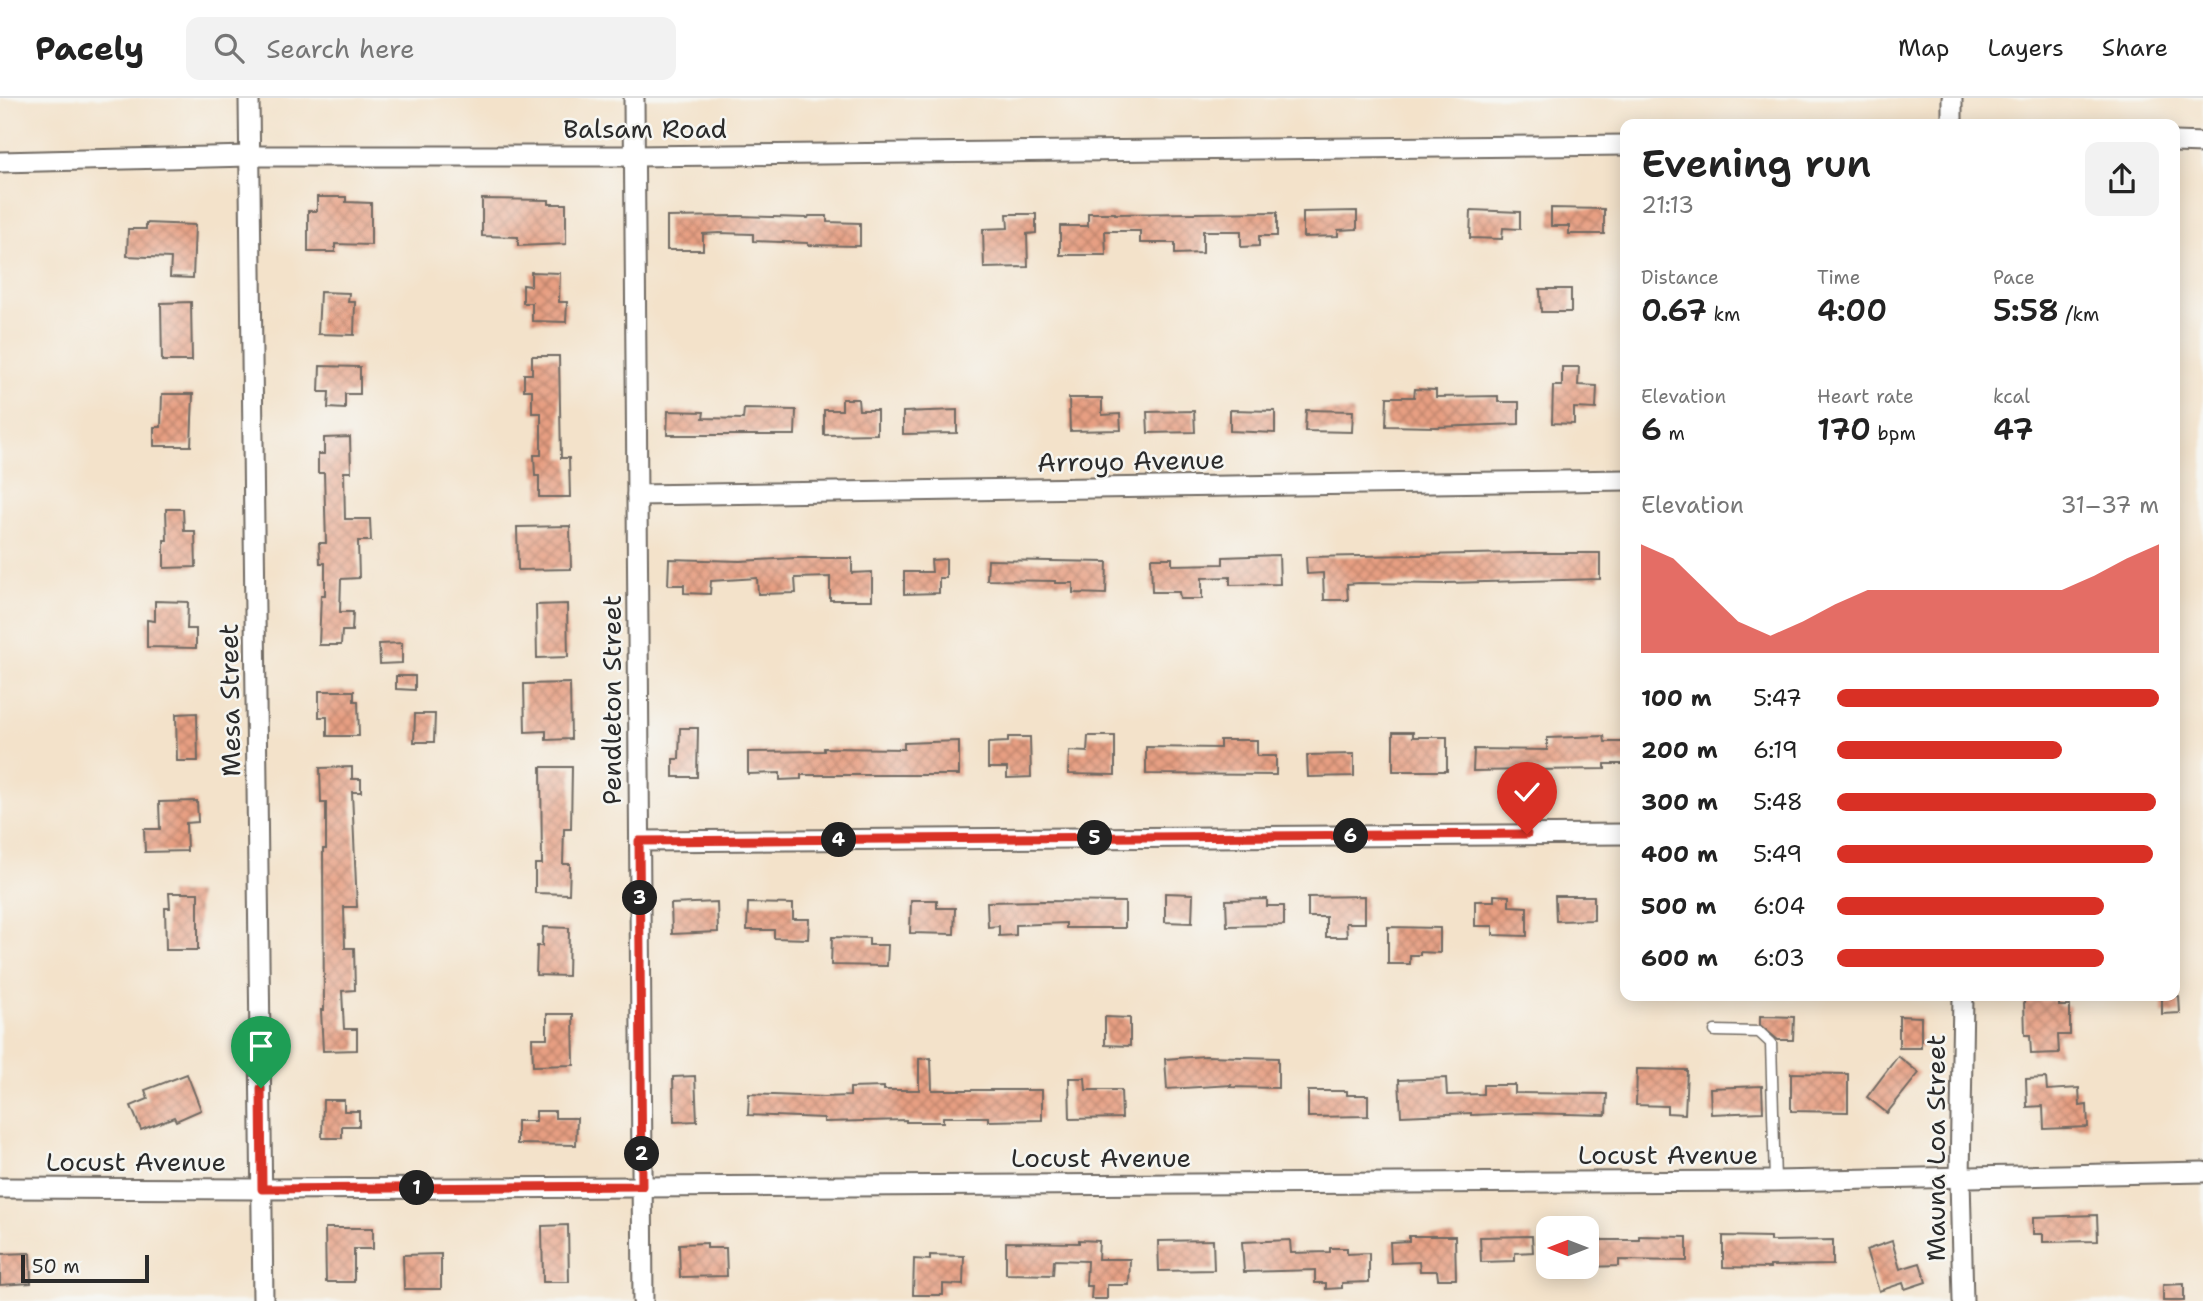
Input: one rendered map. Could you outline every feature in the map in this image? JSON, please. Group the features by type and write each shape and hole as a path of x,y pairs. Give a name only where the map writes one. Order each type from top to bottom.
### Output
{"street":[{"name":"Mesa Street","path":"249,98 263,1301"},
{"name":"Pendleton Street","path":"634,98 643,1301"},
{"path":"1952,98 1952,119"},
{"path":"2180,142 2203,142"},
{"name":"Balsam Road","path":"0,162 250,156 635,156 1620,145"},
{"name":"Arroyo Avenue","path":"637,495 1620,480"},
{"path":"639,841 1620,834"},
{"name":"Mauna Loa Street","path":"1963,1001 1960,1178 1963,1301"},
{"name":"Locust Avenue","path":"0,1188 1775,1181 2203,1172"}],"lane":[{"path":"1715,1031 1759,1032 1772,1043 1775,1181"}],"building":[{"path":"317,197 346,197 346,202 371,203 371,245 335,244 335,252 308,252 308,211 317,211"},
{"path":"482,199 549,200 549,204 566,204 566,244 518,246 518,237 482,236"},
{"path":"1551,208 1604,209 1604,234 1569,234 1569,226 1551,226"},
{"path":"1471,210 1520,212 1520,229 1503,228 1502,239 1470,238"},
{"path":"1357,211 1357,229 1338,230 1338,236 1303,237 1303,212"},
{"path":"1277,212 1277,236 1259,236 1259,246 1241,247 1241,231 1203,231 1203,253 1175,254 1175,243 1140,243 1140,231 1105,231 1106,255 1060,255 1060,226 1088,226 1088,213"},
{"path":"1007,214 1036,214 1036,233 1027,234 1028,267 984,268 983,229 1008,228"},
{"path":"827,216 827,222 860,223 860,246 753,241 753,234 719,233 703,234 703,250 667,250 667,217"},
{"path":"146,223 195,225 193,278 170,277 171,258 127,256 128,229 146,229"},
{"path":"531,272 560,273 559,302 567,302 566,322 532,321 532,303 523,303 523,285 531,286"},
{"path":"1540,289 1571,289 1571,312 1541,312"},
{"path":"320,292 349,293 348,302 355,302 354,335 318,334"},
{"path":"191,302 192,361 162,361 161,303"},
{"path":"532,356 559,356 561,458 569,458 570,497 539,497 539,476 535,476 534,455 541,455 541,413 532,413 532,390 524,390 524,374 532,374"},
{"path":"320,366 360,367 360,394 345,394 345,409 328,408 329,392 319,392"},
{"path":"1562,367 1579,367 1578,385 1597,386 1596,409 1574,408 1574,424 1552,423 1553,386 1562,386"},
{"path":"1415,389 1436,390 1436,397 1498,396 1498,402 1519,402 1519,424 1386,426 1387,397 1414,397"},
{"path":"162,394 193,394 191,446 154,446 154,427 161,427"},
{"path":"1069,398 1102,398 1102,415 1120,414 1121,430 1070,431"},
{"path":"842,399 858,399 859,410 877,410 877,434 824,435 824,410 842,410"},
{"path":"744,409 796,410 795,435 667,435 668,411 704,412 703,418 743,419"},
{"path":"957,410 957,433 903,434 903,412"},
{"path":"1230,410 1275,411 1275,433 1230,431"},
{"path":"1306,410 1353,411 1352,432 1305,431"},
{"path":"1194,411 1195,432 1148,433 1147,412"},
{"path":"350,437 351,472 344,472 345,519 370,519 371,541 358,541 359,578 341,579 340,612 353,612 352,631 342,631 341,645 319,645 321,595 325,595 325,563 320,563 319,543 326,543 324,473 318,473 318,454 324,454 324,438"},
{"path":"166,509 183,509 184,531 195,531 196,567 164,568"},
{"path":"570,526 571,569 518,570 517,527"},
{"path":"1600,553 1600,579 1446,584 1359,583 1347,584 1348,600 1324,600 1323,573 1307,574 1306,557"},
{"path":"1279,555 1280,584 1230,585 1230,577 1202,578 1202,599 1180,599 1179,592 1152,592 1151,558 1172,558 1172,565 1223,564 1223,557"},
{"path":"852,558 852,573 872,572 872,600 830,600 830,577 795,578 796,593 758,594 757,578 711,581 710,594 684,593 684,585 668,585 669,559 740,561"},
{"path":"946,559 946,578 939,578 939,593 904,594 904,572 932,572 931,560"},
{"path":"988,560 1107,562 1106,594 1073,593 1073,583 987,580"},
{"path":"155,601 188,602 187,629 196,629 196,648 147,647 147,620 155,621"},
{"path":"567,604 568,657 537,658 536,605"},
{"path":"402,643 402,663 380,664 379,644"},
{"path":"396,676 415,676 415,690 396,689"},
{"path":"570,683 571,739 546,740 546,731 525,732 524,684"},
{"path":"319,691 354,691 354,701 358,701 359,736 327,736 327,717 319,717"},
{"path":"197,713 198,761 177,761 176,714"},
{"path":"415,714 435,714 434,742 414,742"},
{"path":"680,728 698,728 697,777 673,777 673,759 679,759"},
{"path":"1393,732 1413,732 1413,737 1447,737 1447,771 1393,771"},
{"path":"1088,736 1115,736 1115,775 1068,774 1069,751 1087,752"},
{"path":"1604,736 1605,742 1620,742 1620,764 1605,764 1605,769 1473,771 1474,749 1547,750 1547,738"},
{"path":"1008,737 1030,737 1031,777 1007,778 1007,768 988,768 988,743 1008,742"},
{"path":"1220,740 1257,740 1257,756 1276,756 1276,775 1146,774 1146,747 1220,748"},
{"path":"959,741 959,775 801,775 801,779 780,780 780,773 748,774 748,752 824,751 824,748 904,749 904,743"},
{"path":"1354,754 1354,776 1308,777 1307,755"},
{"path":"352,767 352,779 361,779 361,792 352,792 357,907 344,907 345,948 354,948 355,990 342,991 344,1029 357,1029 357,1050 323,1051 321,1010 324,1010 323,849 326,849 326,803 321,803 320,768"},
{"path":"541,767 572,767 571,829 564,829 563,864 570,864 569,894 535,893 535,864 542,864"},
{"path":"197,801 198,822 186,823 187,851 145,852 144,829 160,829 159,802"},
{"path":"169,893 198,893 198,950 166,950 165,908 170,908"},
{"path":"1165,893 1193,894 1192,923 1165,922"},
{"path":"1494,895 1509,896 1509,906 1527,907 1527,936 1493,935 1493,926 1475,926 1475,901 1494,901"},
{"path":"1365,896 1365,923 1346,923 1347,937 1326,937 1326,917 1308,917 1308,897"},
{"path":"1555,896 1594,896 1594,920 1556,921"},
{"path":"1267,899 1267,906 1284,906 1284,925 1227,926 1226,900"},
{"path":"911,900 937,900 937,908 955,908 954,934 910,933"},
{"path":"717,902 718,932 672,934 671,904"},
{"path":"987,902 1125,902 1125,928 1066,928 1066,923 1016,925 1016,935 999,936 999,926 988,927"},
{"path":"748,903 793,904 793,919 809,919 808,939 774,938 774,930 747,930"},
{"path":"543,927 569,928 568,976 536,975 537,946 542,946"},
{"path":"1388,927 1440,928 1440,953 1420,952 1420,955 1410,955 1410,964 1388,964"},
{"path":"832,937 869,938 869,945 888,945 887,966 831,965"},
{"path":"2024,1001 2059,1001 2059,1006 2070,1006 2070,1035 2058,1035 2059,1053 2031,1054 2030,1035 2025,1035"},
{"path":"2162,1001 2179,1001 2180,1013 2162,1014"},
{"path":"547,1014 573,1014 574,1065 533,1066 532,1038 547,1038"},
{"path":"1760,1016 1794,1017 1793,1040 1778,1040 1760,1025"},
{"path":"1899,1016 1921,1017 1921,1048 1899,1048"},
{"path":"1105,1017 1130,1018 1130,1046 1105,1045"},
{"path":"1205,1056 1278,1058 1278,1088 1230,1087 1231,1085 1167,1089 1165,1059"},
{"path":"1898,1056 1919,1073 1887,1113 1867,1097"},
{"path":"931,1058 932,1090 1042,1090 1042,1120 988,1121 988,1117 943,1117 943,1122 824,1122 824,1118 748,1115 749,1094 824,1097 850,1096 850,1088 919,1090 919,1059"},
{"path":"1637,1069 1687,1070 1685,1114 1667,1113 1667,1106 1636,1105"},
{"path":"1791,1073 1848,1074 1848,1112 1791,1111"},
{"path":"187,1074 201,1110 176,1121 174,1117 141,1130 131,1106 148,1099 145,1090"},
{"path":"695,1076 697,1121 674,1122 673,1077"},
{"path":"1069,1078 1085,1078 1086,1090 1121,1090 1122,1118 1070,1119"},
{"path":"1446,1078 1447,1095 1483,1094 1483,1085 1515,1085 1515,1093 1607,1094 1606,1115 1471,1113 1401,1116 1399,1080"},
{"path":"2046,1078 2047,1090 2079,1088 2080,1106 2087,1105 2088,1127 2044,1129 2043,1106 2027,1107 2026,1079"},
{"path":"1762,1086 1763,1112 1711,1114 1710,1088"},
{"path":"1308,1091 1347,1091 1347,1095 1368,1095 1368,1116 1308,1117"},
{"path":"323,1100 344,1100 344,1111 359,1111 359,1126 342,1126 342,1138 322,1138"},
{"path":"536,1111 555,1111 555,1118 577,1118 576,1145 517,1144 517,1121 536,1121"},
{"path":"2097,1215 2098,1241 2043,1242 2043,1234 2033,1234 2033,1217"},
{"path":"568,1225 569,1282 543,1282 542,1226"},
{"path":"325,1228 373,1228 373,1249 354,1249 354,1282 326,1282"},
{"path":"1409,1236 1455,1236 1456,1279 1438,1279 1437,1271 1420,1271 1419,1262 1391,1263 1390,1242 1409,1241"},
{"path":"1532,1236 1533,1252 1515,1253 1515,1261 1481,1262 1480,1237"},
{"path":"1639,1236 1687,1237 1687,1261 1619,1260 1619,1266 1600,1267 1600,1240 1639,1240"},
{"path":"1723,1236 1770,1237 1770,1241 1833,1240 1833,1265 1723,1267"},
{"path":"1079,1240 1099,1241 1098,1259 1130,1259 1129,1285 1107,1285 1107,1299 1091,1299 1092,1286 1086,1286 1087,1261 1054,1260 1053,1275 1006,1274 1006,1242 1079,1243"},
{"path":"1213,1240 1214,1270 1159,1271 1158,1241"},
{"path":"1290,1240 1291,1253 1330,1252 1330,1248 1347,1248 1347,1254 1369,1253 1369,1282 1342,1283 1342,1288 1326,1289 1326,1283 1315,1283 1315,1270 1244,1272 1242,1242"},
{"path":"1892,1241 1900,1269 1920,1263 1926,1282 1905,1289 1903,1283 1879,1291 1866,1250"},
{"path":"707,1243 707,1248 726,1248 727,1276 680,1277 679,1244"},
{"path":"30,1253 31,1283 0,1285 0,1254"},
{"path":"441,1254 441,1289 404,1289 403,1255"},
{"path":"930,1255 964,1256 963,1285 943,1284 943,1295 913,1295 914,1259 930,1260"},
{"path":"2184,1284 2184,1301 2163,1301 2163,1285"}],"route":[{"path":"261,1088 262,1189 642,1186 639,841 1527,834"}]}
